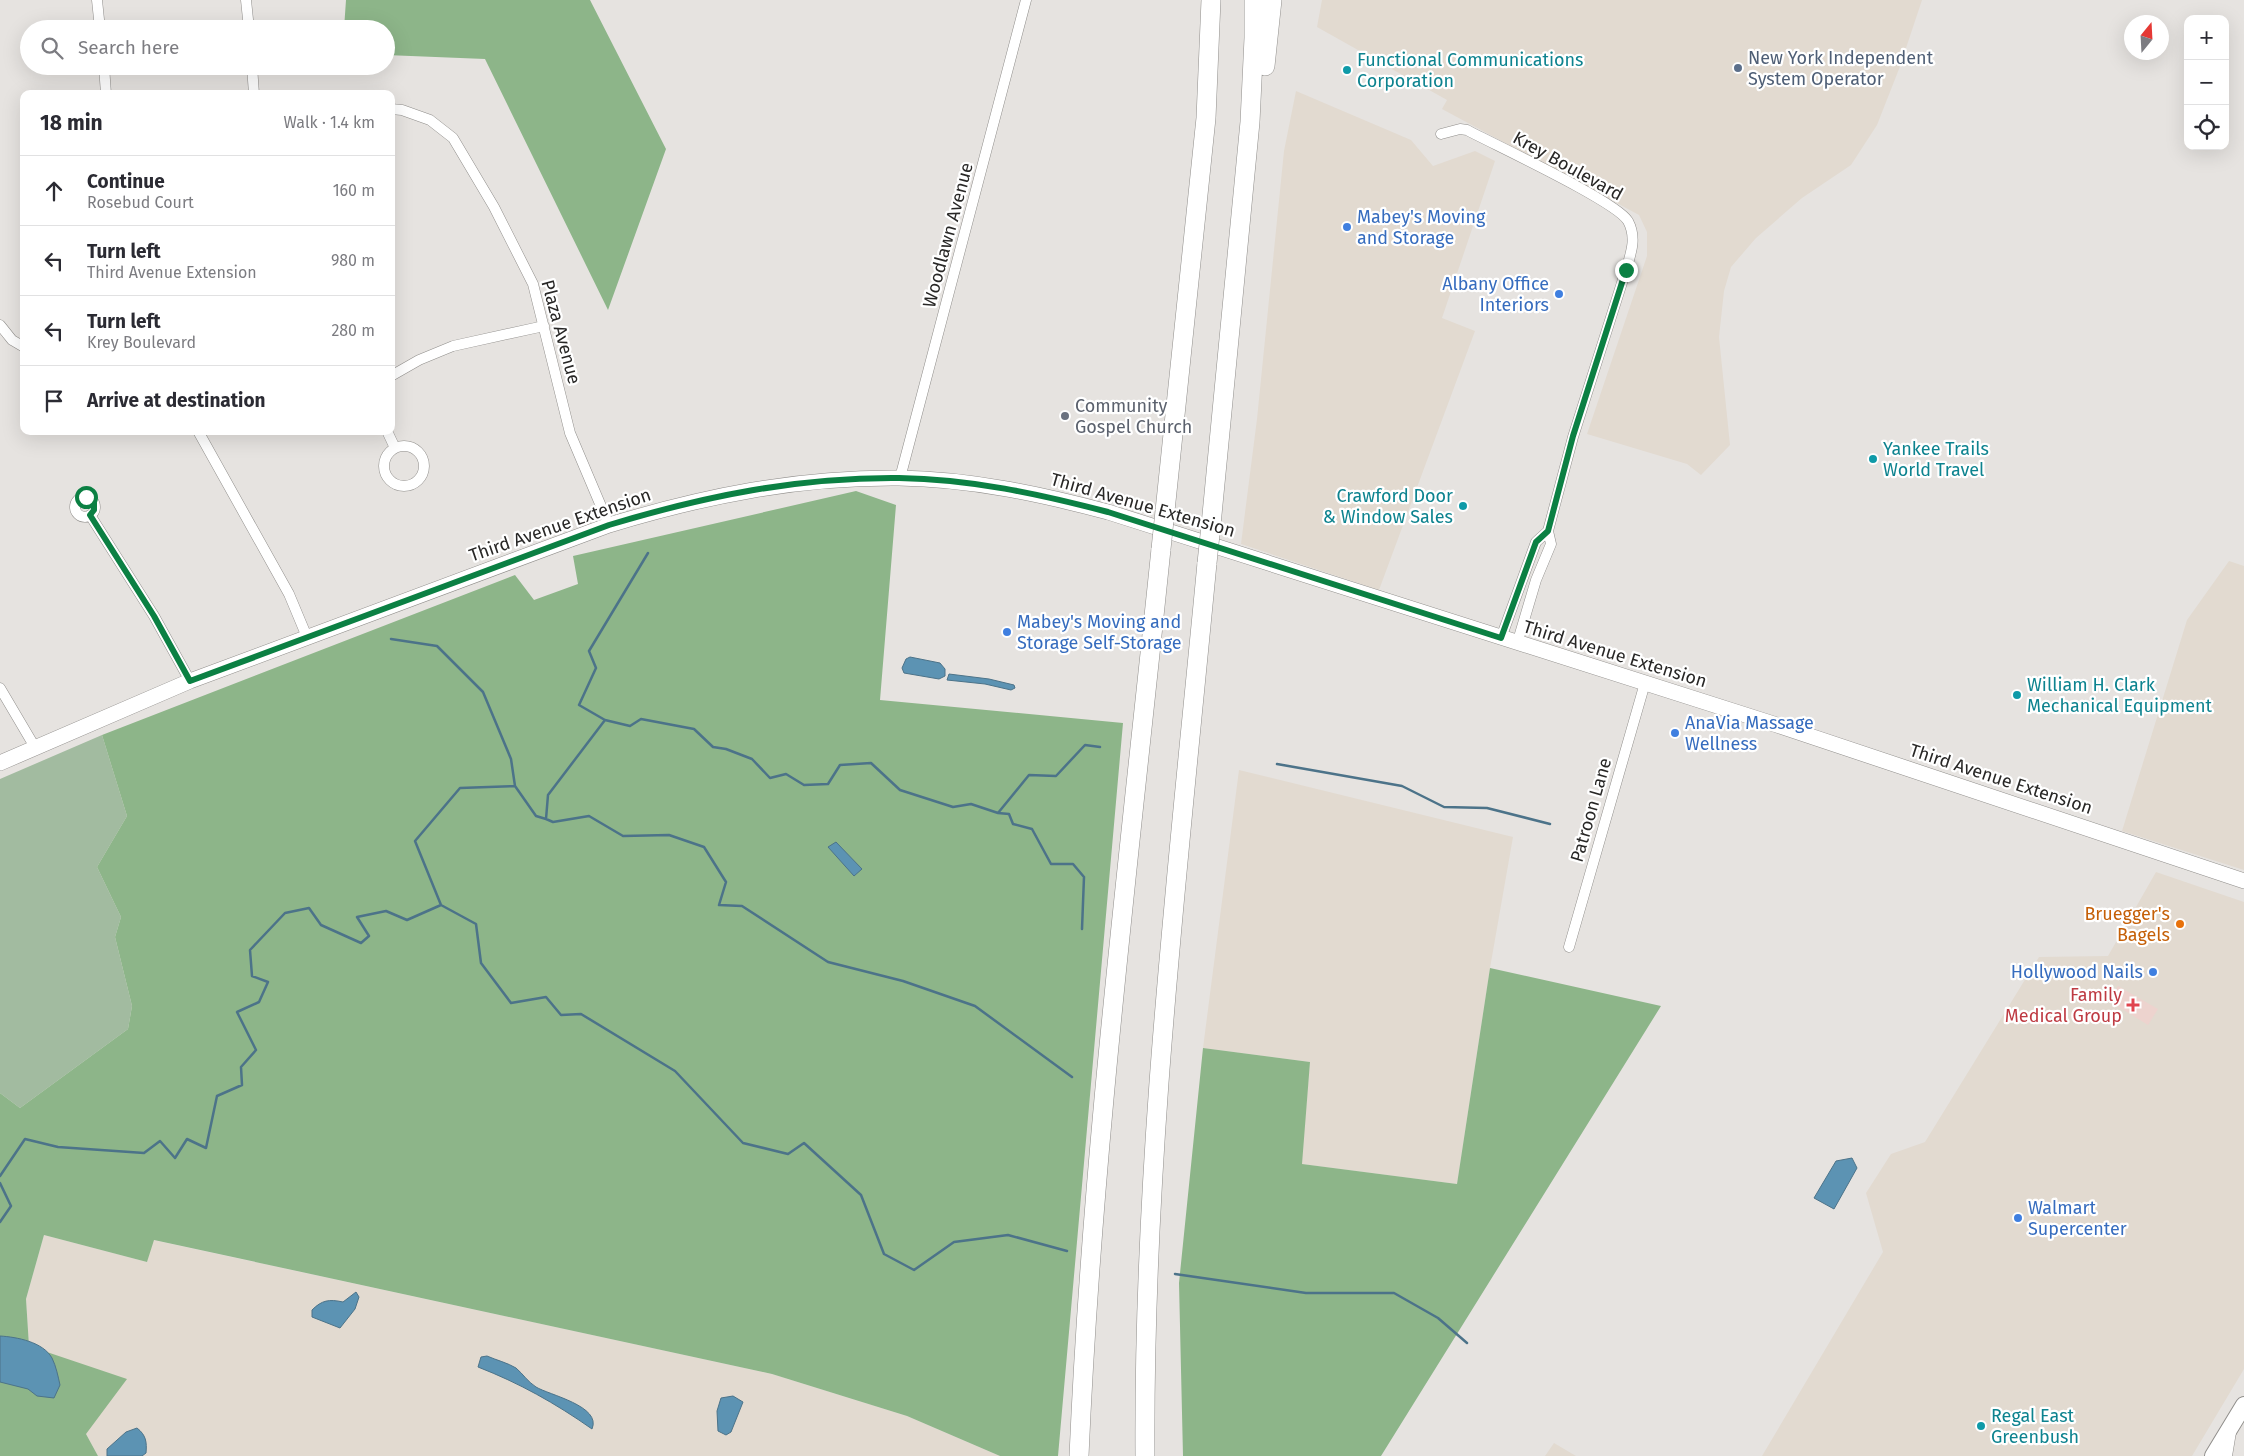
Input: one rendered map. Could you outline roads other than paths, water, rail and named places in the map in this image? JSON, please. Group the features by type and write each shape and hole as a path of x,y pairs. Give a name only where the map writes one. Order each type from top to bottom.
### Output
{"highway":[{"path":"1080,1456 1089,1287 1100,1146 1205,126 1212,0"},
{"path":"1145,1456 1148,1270 1168,966 1241,223 1253,72 1254,0"},
{"path":"1241,223 1256,154 1272,0"}],"main road":[{"path":"2213,1456 2244,1405"}],"street":[{"path":"97,0 99,20"},
{"path":"246,0 248,20"},
{"name":"Woodlawn Avenue","path":"900,478 1026,0"},
{"path":"105,75 106,90"},
{"path":"253,75 254,90"},
{"name":"Plaza Avenue","path":"395,109 430,120 453,138 463,152 533,284 570,433 609,525"},
{"name":"Krey Boulevard","path":"1442,134 1460,128 1467,130 1588,193 1627,219 1631,227 1633,245 1573,436 1548,531 1551,544 1536,580 1517,644"},
{"path":"0,325 12,340 20,345"},
{"path":"395,374 419,360 453,346 544,326"},
{"path":"200,435 289,594 307,637"},
{"path":"389,435 394,448"},
{"path":"408,446 419,453 423,459 423,473 414,483 402,486 395,484 386,476 384,463 386,457 394,448 408,446"},
{"name":"Third Avenue Extension","path":"0,763 190,681 609,525 672,506 727,494 818,482 900,478 1001,488 1043,495 1108,512 1517,644 1645,683 2022,806 2244,881"},
{"path":"90,515 154,616 190,681"},
{"name":"Krey Boulevard","path":"1501,638 1536,542 1548,531"},
{"name":"Patroon Lane","path":"1569,947 1645,683"},
{"path":"0,688 36,749"},
{"path":"2227,1456 2233,1423"}],"water":[{"path":"910,657 940,663 945,669 945,676 939,679 904,673 902,668 906,659"},
{"path":"949,674 989,679 1014,685 1015,688 1011,690 985,684 947,680"},
{"path":"836,842 862,869 854,876 828,847"},
{"path":"1852,1158 1857,1168 1834,1209 1814,1198 1836,1161"},
{"path":"356,1292 359,1297 355,1309 340,1328 312,1317 312,1310 319,1304 330,1301 343,1302"},
{"path":"0,1336 29,1341 48,1353 55,1364 60,1385 54,1398 37,1396 28,1389 0,1382"},
{"path":"487,1356 516,1368 536,1387 573,1402 582,1408 593,1421 592,1429 536,1394 478,1367 481,1357"},
{"path":"733,1396 743,1402 731,1432 726,1435 718,1431 717,1411 721,1398"},
{"path":"137,1428 145,1439 146,1453 142,1456 107,1456 107,1449 126,1432"}],"waterway":[{"path":"605,720 579,705 596,668 589,651 648,553"},
{"path":"391,639 437,646 483,692 511,759 515,786"},
{"path":"0,1176 25,1139 58,1147 144,1153 160,1141 175,1158 187,1139 206,1148 217,1096 242,1085 241,1067 256,1050 237,1012 259,1002 268,982 252,976 250,950 285,913 309,908 321,925 361,943 369,936 357,917 386,911 407,920 441,905 415,841 460,788 515,786 536,816 546,819 548,795 605,720 630,726 641,719 694,729 713,747 726,749 752,759 770,778 786,774 804,785 828,784 840,765 871,763 900,790 953,807 971,804 998,813 1029,775 1056,776 1085,745 1100,747"},
{"path":"1277,764 1402,786 1444,807 1487,808 1550,824"},
{"path":"998,813 1009,814 1013,824 1032,829 1051,864 1073,864 1084,877 1082,929"},
{"path":"546,819 553,822 589,816 623,836 669,835 704,847 726,882 719,905 742,906 828,962 903,981 975,1006 1072,1077"},
{"path":"441,905 476,924 481,963 511,1003 546,997 561,1015 581,1014 675,1071 743,1143 788,1154 804,1143 861,1195 884,1254 914,1270 954,1242 1008,1235 1067,1251"},
{"path":"0,1183 11,1206 0,1222"},
{"path":"1175,1274 1306,1293 1394,1293 1438,1318 1467,1343"}],"place":[{"name":"New York Independent System Operator","path":"1738,68"},
{"name":"Functional Communications Corporation","path":"1347,70"},
{"name":"Mabey's Moving and Storage","path":"1347,227"},
{"name":"Albany Office Interiors","path":"1559,294"},
{"name":"Community Gospel Church","path":"1065,416"},
{"name":"Yankee Trails World Travel","path":"1873,459"},
{"name":"Crawford Door & Window Sales","path":"1463,506"},
{"name":"Mabey's Moving and Storage Self-Storage","path":"1007,632"},
{"name":"William H. Clark Mechanical Equipment","path":"2017,695"},
{"name":"AnaVia Massage Wellness","path":"1675,733"},
{"name":"Bruegger's Bagels","path":"2180,924"},
{"name":"Hollywood Nails","path":"2153,972"},
{"name":"Family Medical Group","path":"2133,1005"},
{"name":"Walmart Supercenter","path":"2018,1218"},
{"name":"Regal East Greenbush","path":"1981,1426"}]}
